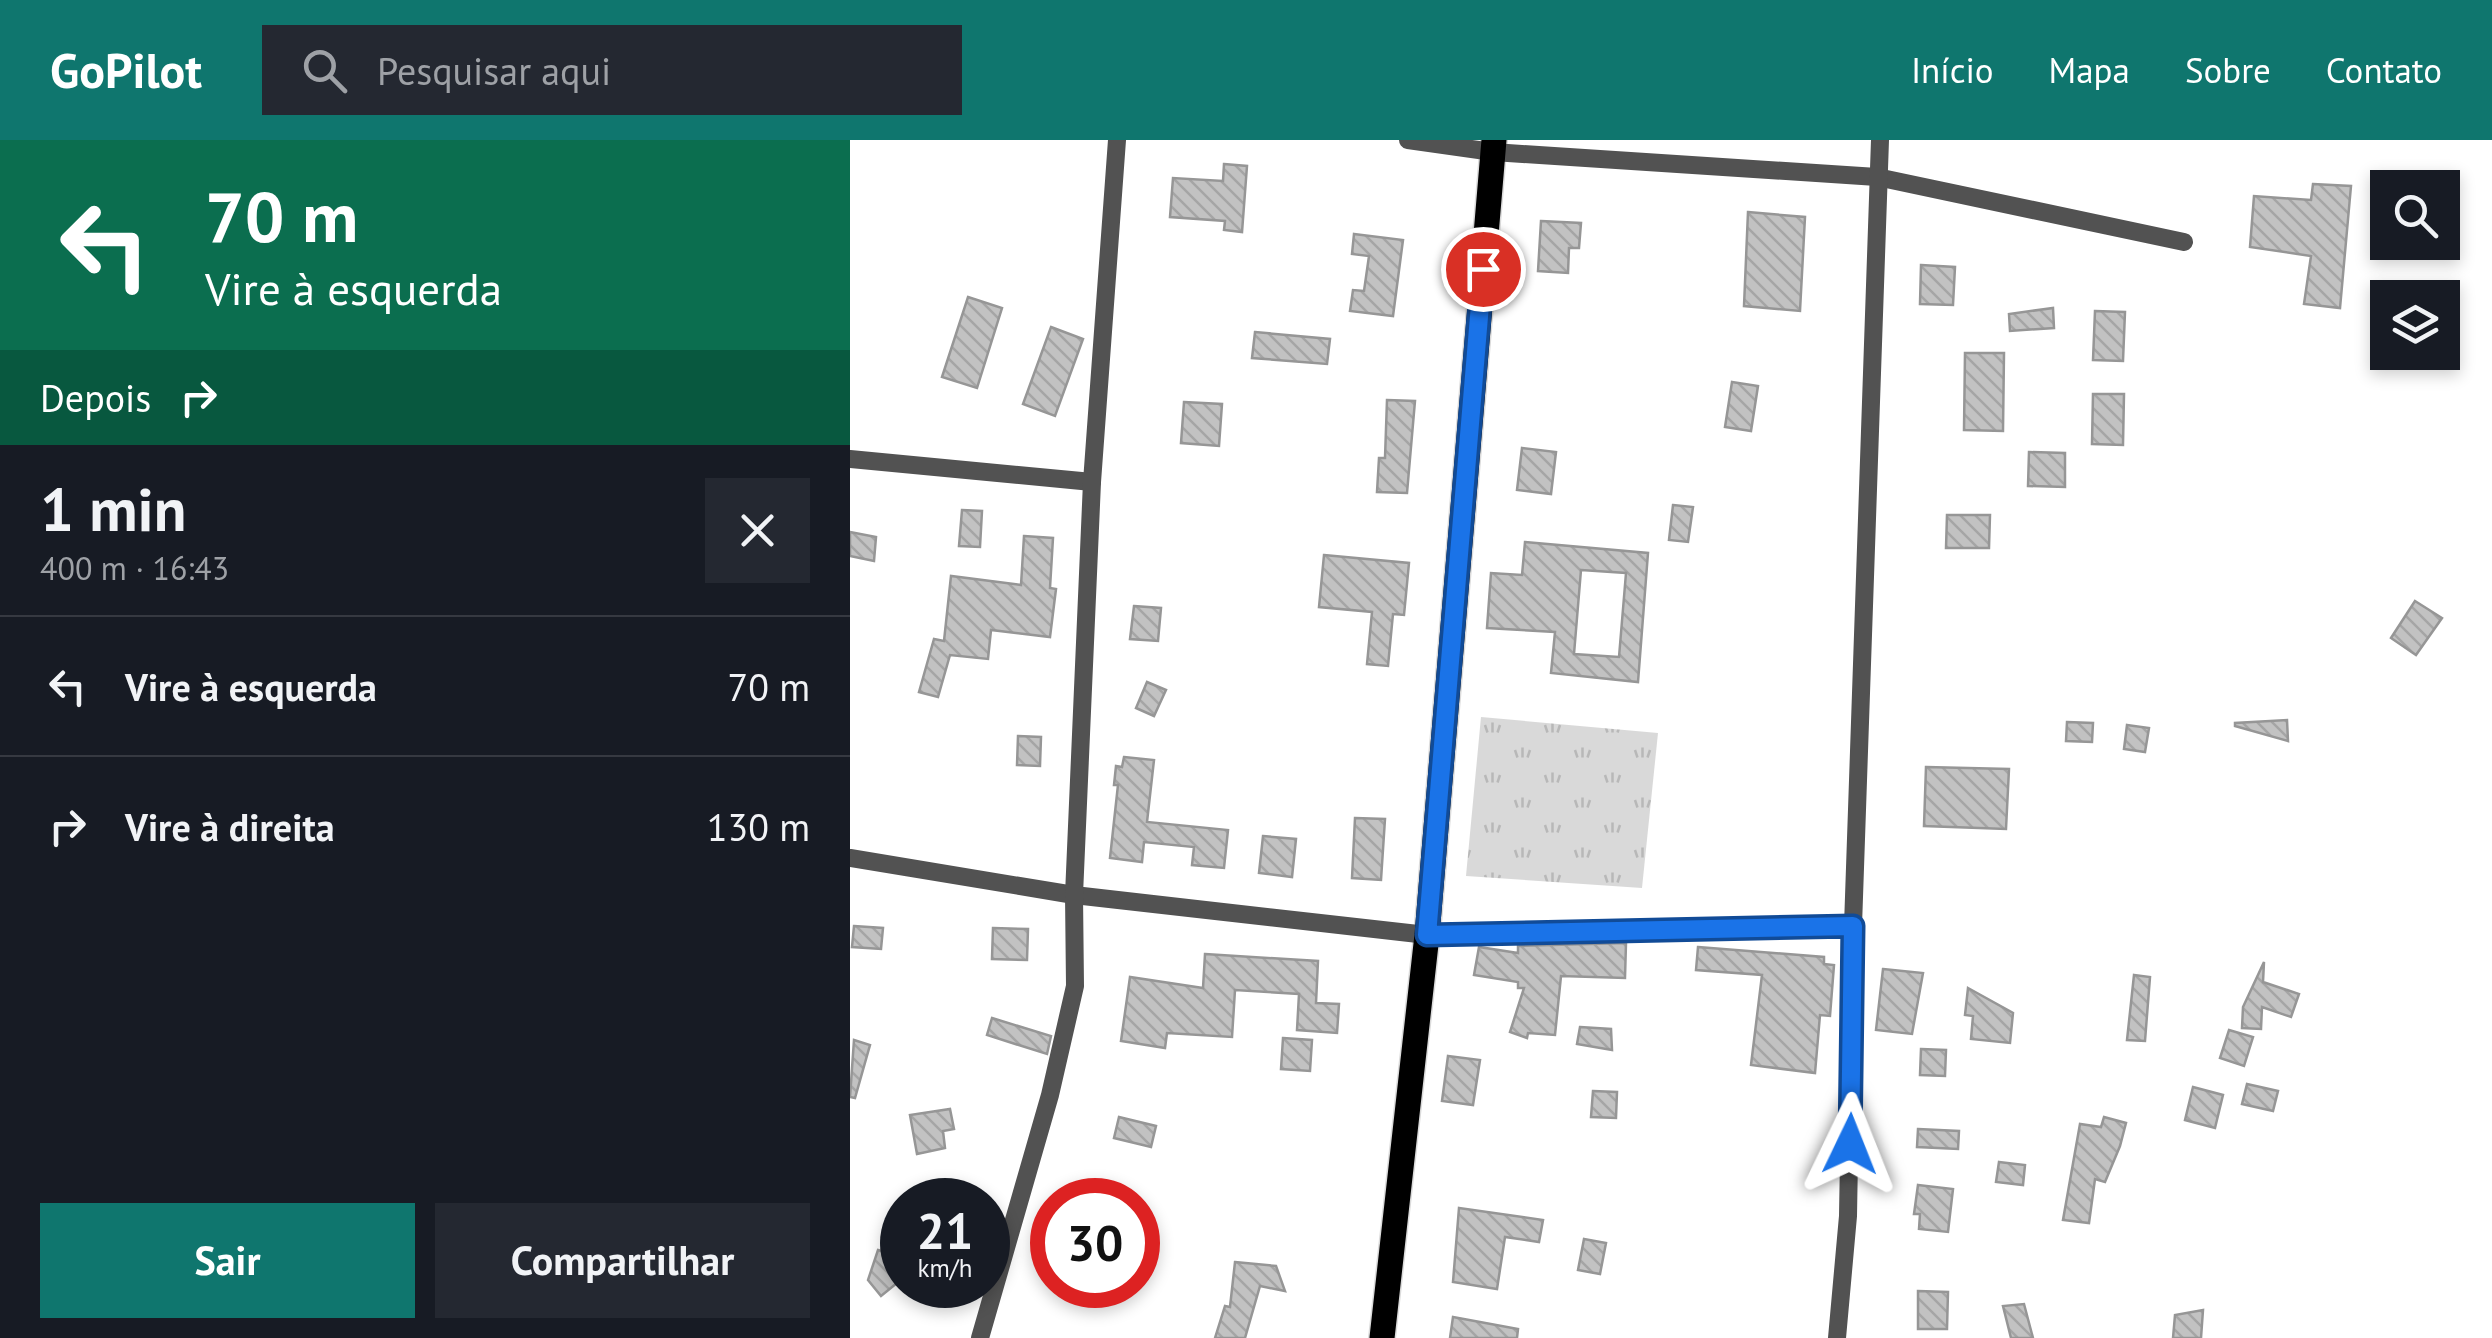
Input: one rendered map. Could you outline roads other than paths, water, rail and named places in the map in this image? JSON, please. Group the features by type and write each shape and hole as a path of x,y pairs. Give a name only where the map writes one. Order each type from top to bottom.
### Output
{"main road":[{"path":"1382,1338 1427,935 1493,146"}],"street":[{"path":"980,1338 1050,1094 1075,986 1074,894 1092,482 1117,140"},
{"path":"1408,140 1877,177 2184,242"},
{"path":"1836,1338 1848,1216 1853,926 1880,140"},
{"path":"850,459 1092,482"},
{"path":"850,858 1074,894 1427,935 1853,926"}]}
